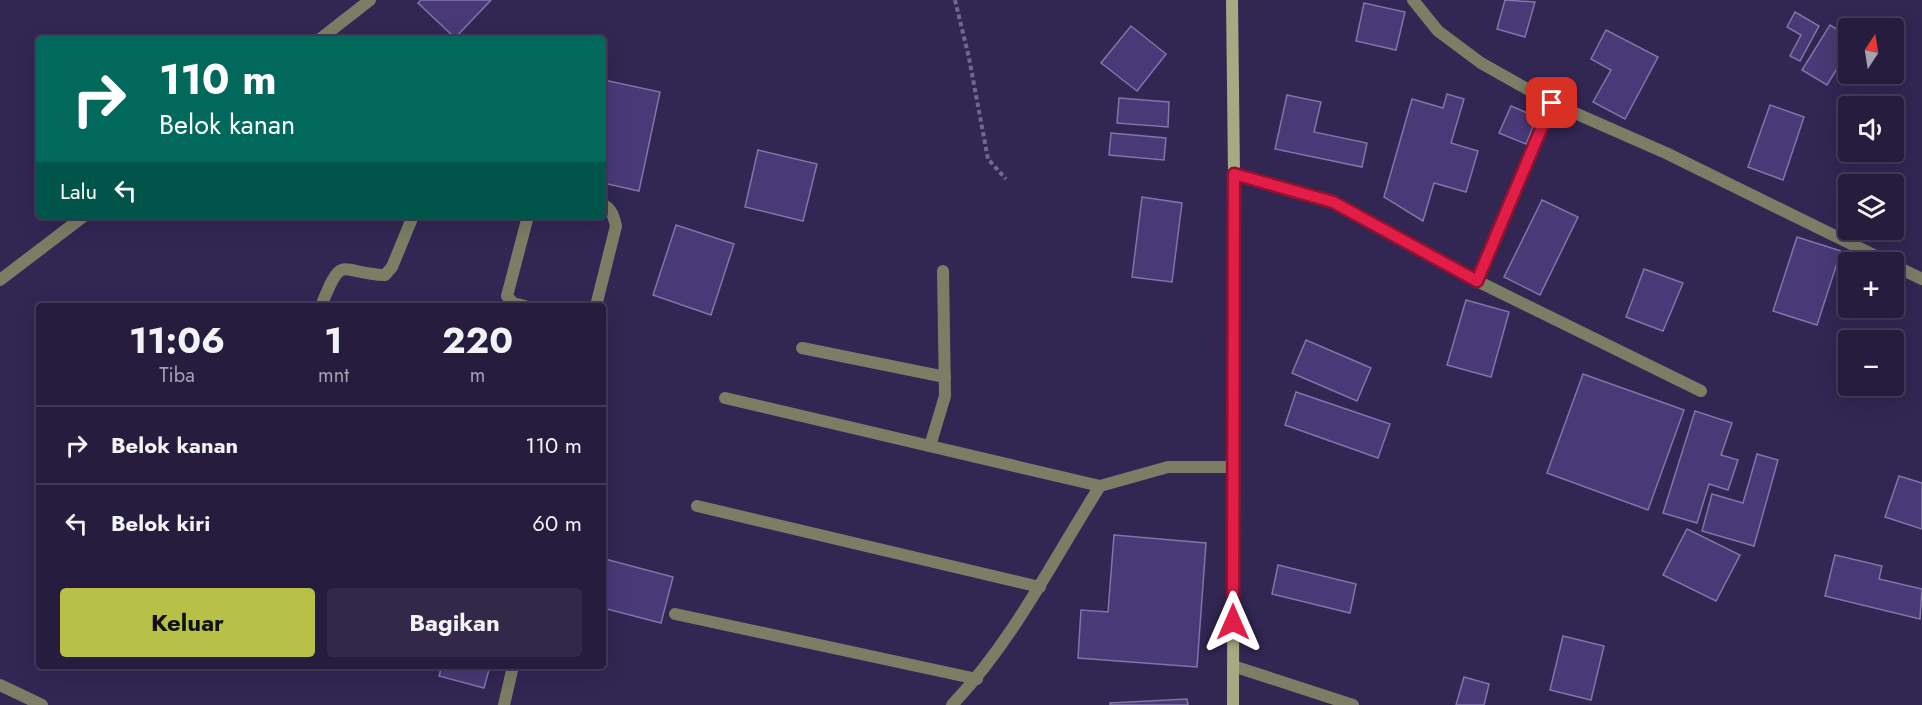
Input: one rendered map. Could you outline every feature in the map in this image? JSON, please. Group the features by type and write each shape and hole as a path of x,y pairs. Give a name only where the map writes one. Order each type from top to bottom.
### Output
{"main road":[{"path":"1232,0 1233,705"}],"street":[{"path":"325,36 370,0"},
{"path":"1413,0 1438,31 1481,63 1552,103 1666,153 1868,252"},
{"path":"1477,281 1552,103"},
{"path":"1234,174 1333,202 1477,281 1701,391"},
{"path":"597,303 616,226 614,216 606,206"},
{"path":"0,280 80,219"},
{"path":"322,303 332,279 338,271 348,268 375,275 385,275 392,267 412,219"},
{"path":"513,303 507,296 527,219"},
{"path":"1904,270 1922,279"},
{"path":"930,446 945,396 943,271"},
{"path":"802,348 945,377"},
{"path":"725,398 1100,486 1168,467 1233,467"},
{"path":"952,705 977,679 1040,587 1100,486"},
{"path":"697,506 1040,587"},
{"path":"675,614 977,679"},
{"path":"1233,666 1353,705"},
{"path":"504,705 512,669"},
{"path":"0,685 42,705"}],"path":[{"path":"955,0 969,58 988,159 1006,179"}],"building":[{"path":"421,0 491,0 457,36 453,36 418,3"},
{"path":"1505,0 1535,2 1525,37 1497,29"},
{"path":"1364,3 1405,12 1396,50 1356,41"},
{"path":"1795,12 1819,26 1800,61 1790,56 1801,35 1787,27"},
{"path":"1830,25 1838,30 1838,67 1827,85 1802,70"},
{"path":"1131,26 1166,54 1137,91 1101,63"},
{"path":"1606,30 1658,57 1625,119 1593,102 1611,70 1591,59"},
{"path":"606,80 660,92 639,191 606,184"},
{"path":"1447,94 1464,99 1451,143 1478,151 1466,192 1434,183 1423,221 1384,197 1412,99 1443,108"},
{"path":"1287,95 1321,102 1314,132 1367,143 1362,167 1275,149"},
{"path":"1119,98 1169,102 1168,127 1117,123"},
{"path":"1770,105 1804,117 1783,180 1748,167"},
{"path":"1511,106 1537,117 1526,144 1499,133"},
{"path":"1111,133 1166,138 1164,160 1109,155"},
{"path":"758,150 817,164 803,221 745,207"},
{"path":"1142,197 1182,203 1172,282 1132,277"},
{"path":"1542,200 1578,217 1540,295 1504,277"},
{"path":"676,225 734,244 711,315 653,295"},
{"path":"1797,237 1841,251 1838,252 1838,260 1817,325 1773,311"},
{"path":"1644,269 1683,283 1663,331 1626,317"},
{"path":"1466,300 1509,312 1491,377 1447,365"},
{"path":"1306,340 1371,368 1357,401 1292,373"},
{"path":"1583,374 1684,410 1648,510 1547,473"},
{"path":"1296,392 1390,424 1378,458 1285,425"},
{"path":"1695,411 1732,423 1721,455 1738,460 1728,490 1709,484 1697,523 1663,513"},
{"path":"1757,454 1778,460 1754,546 1702,531 1712,494 1743,503"},
{"path":"1899,476 1922,483 1922,529 1885,517"},
{"path":"1687,529 1740,555 1716,601 1663,575"},
{"path":"1114,535 1206,543 1197,667 1078,658 1081,610 1108,612"},
{"path":"1835,555 1882,566 1879,579 1922,589 1920,619 1825,596"},
{"path":"606,559 673,577 661,623 606,609"},
{"path":"1278,565 1356,584 1350,613 1272,594"},
{"path":"1563,636 1604,646 1591,700 1550,690"},
{"path":"441,669 489,669 484,688 439,676"},
{"path":"1464,677 1489,684 1484,705 1456,705"},
{"path":"1187,699 1188,705 1110,705 1110,703"}],"route":[{"path":"1233,622 1234,174 1333,202 1477,281 1552,103"}]}
